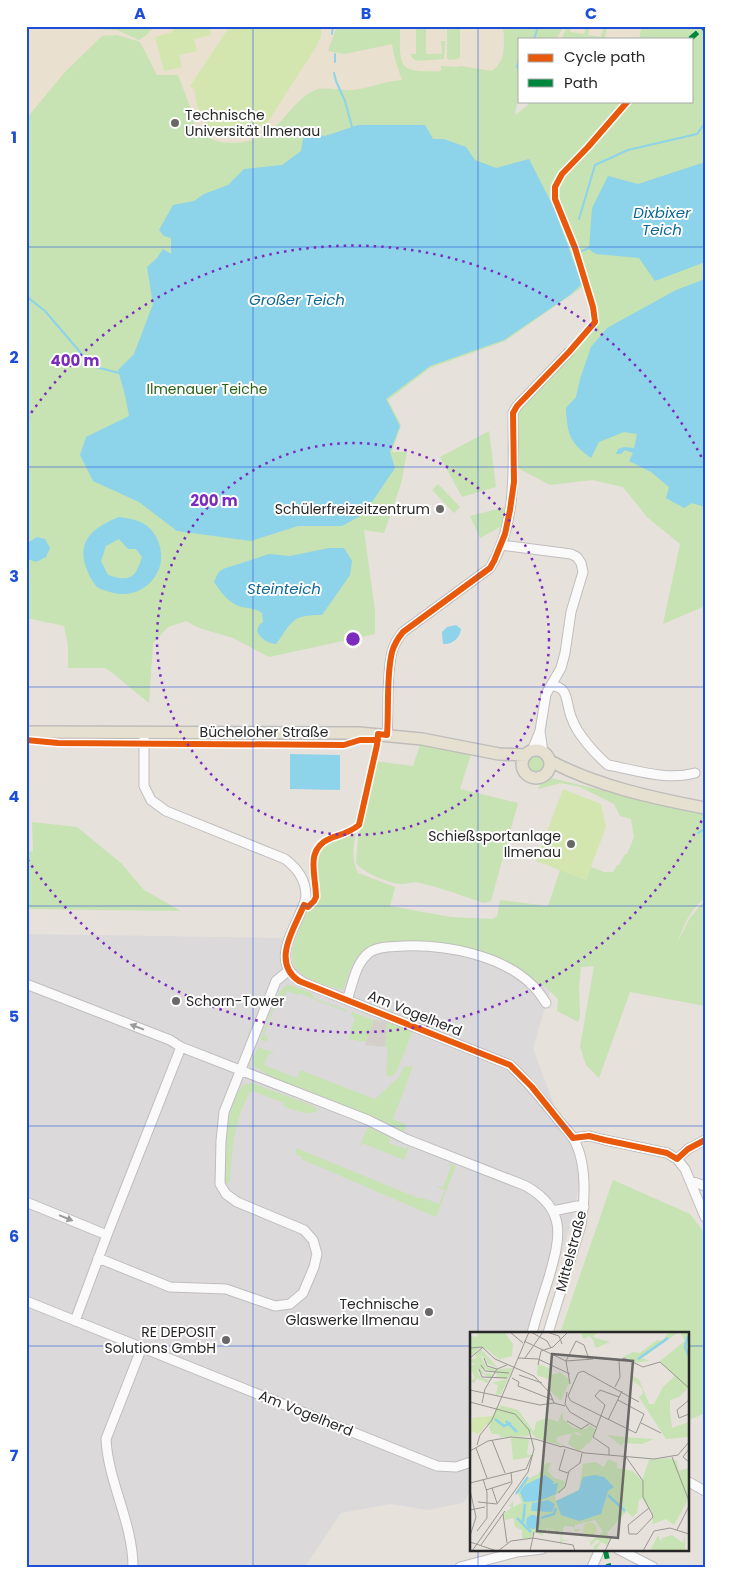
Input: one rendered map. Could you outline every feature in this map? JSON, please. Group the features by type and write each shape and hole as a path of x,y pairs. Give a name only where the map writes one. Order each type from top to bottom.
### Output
{"main road":[{"name":"Bücheloher Straße","path":"26,732 317,732 387,735 438,741 537,760 617,787 704,808"}],"street":[{"path":"387,735 392,653 395,643 403,632 490,568 501,545 510,510 514,482 513,412 516,406 569,352"},
{"path":"501,545 571,554 581,563 582,572 571,612 561,668 546,694 537,760"},
{"path":"551,685 559,687 564,692 575,726 608,765 666,776 695,773"},
{"path":"98,1258 170,1287 226,1290 275,1306 290,1304 303,1293 316,1260 313,1240 304,1230 236,1202 226,1194 220,1184 224,1112 276,981 288,971 284,959 306,897 305,883 299,871 285,859 176,816 160,808 151,800 146,792 144,781 144,732"},
{"name":"Am Vogelherd","path":"347,1000 356,972 362,960 370,952 379,949 412,946 441,947 498,963 533,985 546,1003"},
{"name":"Am Vogelherd","path":"288,971 299,981 510,1065 532,1087 573,1138"},
{"path":"26,984 368,1120 410,1141 537,1192 546,1200 553,1211 557,1222 558,1243 532,1332"},
{"path":"75,1321 181,1047"},
{"path":"573,1138 589,1136 666,1153 677,1159 691,1181 705,1217"},
{"name":"Mittelstraße","path":"548,1332 581,1225 584,1207 584,1182 573,1138"},
{"path":"677,1159 688,1149 705,1140"},
{"path":"691,1181 705,1186"},
{"path":"26,1202 107,1235"},
{"path":"553,1211 577,1206 584,1207"},
{"name":"Am Vogelherd","path":"26,1301 436,1466 456,1467 470,1462"},
{"path":"133,1567 127,1524 106,1452 106,1439 142,1347"},
{"path":"688,1482 705,1491"},
{"path":"460,1567 517,1552 534,1550"},
{"path":"592,1567 600,1550"},
{"path":"620,1550 653,1567"}],"shaded area":[{"name":"Technische Universität Ilmenau","path":"26,26 642,26 639,38 518,38 518,93 124,227 26,151"},
{"path":"26,934 426,940 554,978 533,1048 564,1132 576,1156 580,1183 571,1223 537,1332 470,1332 470,1492 463,1503 427,1510 390,1504 341,1513 305,1567 26,1567"},
{"path":"374,1020 387,1022 385,1047 365,1045"}],"green space":[{"path":"79,26 155,26 139,40 117,30 78,28"},
{"path":"172,26 209,26 211,35 194,39 197,51 179,55 182,67 164,71 155,37 173,32"},
{"path":"230,26 321,26 321,36 316,47 269,120 257,130 245,135 232,136 221,134 211,127 202,117 197,105 195,90 190,86"},
{"name":"Ilmenauer Teiche","path":"337,26 400,26 401,59 408,68 416,71 441,71 441,66 461,66 492,71 500,62 504,50 503,26 564,26 557,38 518,38 518,101 515,115 529,102 694,102 694,38 639,38 642,26 705,26 705,606 663,624 680,544 647,517 623,487 592,480 550,485 518,468 519,448 517,448 516,417 520,406 598,323 588,283 505,341 430,368 388,400 401,425 392,452 407,452 401,484 384,533 364,530 375,611 375,634 269,657 233,638 199,628 186,621 168,627 153,643 149,703 106,668 68,668 68,645 64,626 26,618 26,119 65,72 102,36 117,35 140,42 157,75 178,75 192,112 196,130 214,140 226,143 244,142 260,137 275,127 301,99 315,90 323,88 353,90 402,80 392,44 345,54 328,51"},
{"path":"416,26 426,26 426,54 442,54 441,41 445,41 444,59 417,61 412,58 411,54 416,54"},
{"path":"447,26 460,26 460,57 458,59 449,60 447,58"},
{"path":"568,26 571,26 570,32 584,34 586,26 590,26 588,35 601,37 604,26 607,26 605,38 562,38"},
{"path":"489,431 496,487 462,497 440,457"},
{"path":"438,484 460,507 454,513 432,490"},
{"path":"505,507 502,526 480,538 470,516"},
{"path":"420,745 471,754 460,789 518,803 491,901 484,903 418,882 401,884 390,882 370,874 356,863 358,840 374,761 413,766"},
{"path":"536,755 542,758 545,764 542,770 536,773 530,770 527,764 530,758"},
{"path":"551,778 705,815 705,899 691,913 677,943 690,918 705,900 705,1006 630,992 599,1078 586,1065 580,1047 594,966 581,967 579,987 580,1016 578,1022 557,1011 558,999 547,988 516,969 477,951 382,943 365,949 355,960 343,990 310,979 297,969 293,962 292,954 294,943 308,909 316,897 315,853 322,844 347,834 357,827 353,856 358,873 395,887 390,906 451,917 493,919 497,916 500,900 548,906 560,870 586,880 591,867 604,872 613,872 625,854 627,854 634,837 631,819 620,816 614,804 580,787 561,783 538,789 541,783"},
{"name":"Schießsportanlage Ilmenau","path":"563,789 601,804 606,827 586,880 536,861"},
{"path":"32,822 77,827 122,864 144,890 181,911 26,909 26,852 33,851"},
{"path":"287,985 311,993 314,998 347,1010 347,1012 298,993 297,995 287,991 285,996 279,995 264,1035 268,1038 267,1042 260,1039 279,992"},
{"path":"352,1012 374,1020 366,1042 348,1039 355,1018 351,1016"},
{"path":"387,1022 411,1030 412,1033 397,1071 392,1077 386,1075 388,1048 385,1047"},
{"path":"258,1047 274,1053 269,1053 264,1065 297,1078 300,1070 375,1099 399,1077 404,1067 413,1066 393,1119 407,1125 403,1134 267,1078 268,1075 253,1065 253,1058"},
{"path":"252,1083 314,1106 317,1110 312,1113 300,1112 283,1106 284,1103 255,1092 250,1092 237,1124 230,1180 227,1185 224,1178 229,1117 232,1106 243,1085"},
{"path":"368,1127 391,1138 389,1143 406,1149 408,1146 404,1160 362,1143 359,1147"},
{"path":"296,1148 418,1198 439,1204 445,1190 437,1186 443,1187 451,1166 448,1164 456,1166 436,1217 301,1159 302,1157 295,1154"},
{"path":"613,1180 690,1214 705,1234 705,1413 688,1421 688,1332 560,1332"}],"water":[{"name":"Großer Teich","path":"358,125 425,125 433,139 444,139 466,147 475,160 496,168 529,159 554,208 582,284 570,295 504,340 430,366 386,399 400,426 390,452 395,468 364,514 342,526 298,526 251,541 177,531 139,502 93,481 80,455 86,437 129,416 118,370 134,354 153,304 147,267 163,249 171,254 171,238 164,236 159,230 173,205 194,201 204,194 228,185 244,169 282,165 301,151 304,133 325,136"},
{"name":"Dixbixer Teich","path":"705,162 705,262 655,281 639,258 596,254 591,251 589,248 592,208 608,176 638,184"},
{"path":"705,279 705,507 692,503 684,508 666,498 669,487 651,472 629,461 633,453 625,450 621,454 616,454 618,449 624,447 634,448 637,434 624,432 599,442 591,458 578,448 571,437 567,425 566,408 576,397 591,347 607,328 676,290"},
{"path":"119,517 141,522 151,530 158,541 161,560 158,571 149,584 137,592 122,594 99,588 87,570 83,551 85,543 89,536","holes":["119,539 128,549 136,549 142,557 134,574 127,578 108,575 101,561 106,546"]},
{"path":"37,537 45,539 50,548 46,557 36,562 28,559 26,544"},
{"name":"Steinteich","path":"329,548 344,548 352,561 350,575 322,615 298,618 290,625 276,644 265,640 257,631 259,625 263,622 262,613 233,603 214,582 218,573 223,569 269,554 290,556"},
{"path":"456,625 461,629 457,638 452,642 443,644 442,632 447,627"},
{"path":"290,754 340,755 340,790 290,789"}],"waterway":[{"path":"332,34 333,26"},
{"path":"534,38 537,30"},
{"path":"335,54 335,62"},
{"path":"518,63 518,68"},
{"path":"334,73 345,101 352,127"},
{"path":"579,219 595,165 628,150 697,134 705,123"},
{"path":"582,251 589,248"},
{"path":"26,296 45,311 92,366 119,373"},
{"path":"698,833 705,829"}],"marked path":[{"path":"691,38 705,26"},
{"path":"605,1550 609,1567"}],"cycle path":[{"path":"627,102 562,174 555,187 555,199 575,248 593,307 595,322 517,406 513,413 514,482 510,510 505,534 490,568 403,632 395,644 389,672 387,735 378,734 359,825 349,832 331,838 317,849 313,863 316,897 308,907 304,905 287,945 286,955 291,973 299,981 510,1065 532,1087 573,1138 589,1136 667,1153 677,1159 688,1149 705,1140"},
{"path":"26,740 58,743 344,745 360,740 378,740"}],"place":[{"name":"Technische Universität Ilmenau","path":"175,123"},
{"name":"Schülerfreizeitzentrum","path":"440,509"},
{"name":"Schießsportanlage Ilmenau","path":"571,844"},
{"name":"Schorn-Tower","path":"176,1001"},
{"name":"Technische Glaswerke Ilmenau","path":"429,1312"},
{"name":"RE DEPOSIT Solutions GmbH","path":"226,1340"}]}
